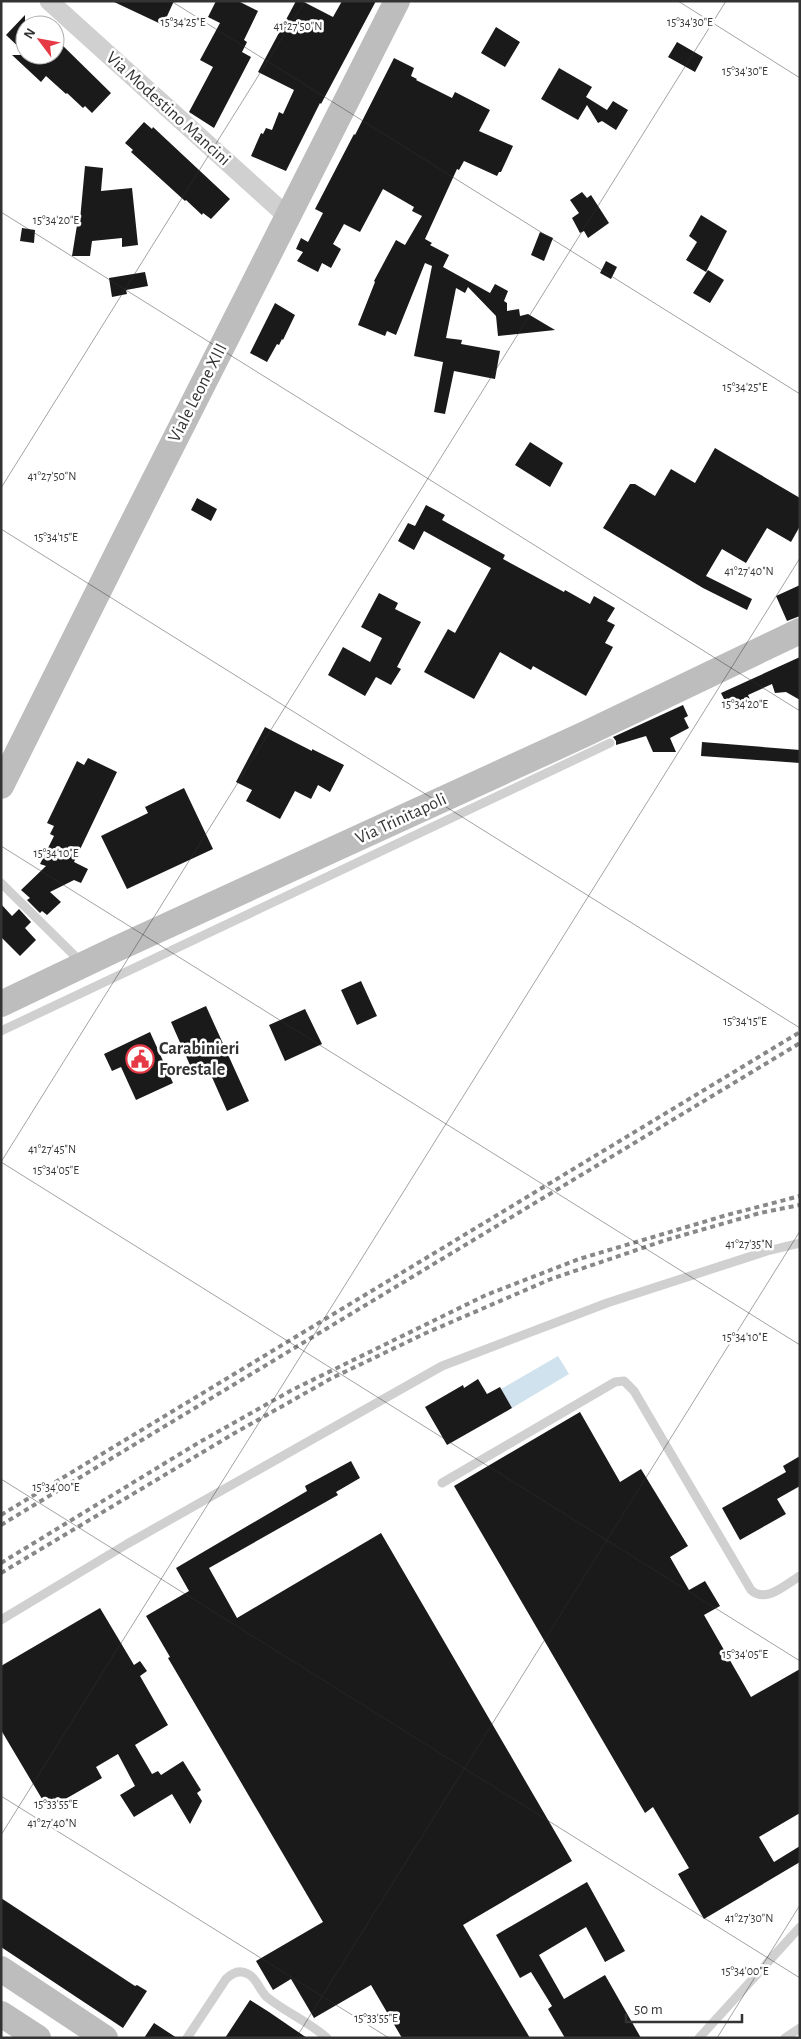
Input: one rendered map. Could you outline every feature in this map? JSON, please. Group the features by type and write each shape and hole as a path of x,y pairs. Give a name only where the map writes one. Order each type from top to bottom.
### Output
{"main road":[{"name":"Viale Leone XIII","path":"1,786 397,1"},
{"name":"Via Trinitapoli","path":"22,1005 84,964 120,961 207,921 426,818 800,631"},
{"path":"1,1969 105,2038"},
{"path":"1,2014 38,2038"}],"street":[{"name":"Via Modestino Mancini","path":"49,1 287,216"}],"lane":[{"path":"426,818 610,743"},
{"path":"1,883 84,964"},
{"path":"1,1031 22,1005 120,961"},
{"path":"1,1620 127,1544 442,1366 606,1302 767,1251 800,1243"},
{"path":"442,1483 615,1382 624,1381 634,1391 751,1590 764,1596 800,1576"},
{"path":"699,2038 800,1927"},
{"path":"187,2038 226,1979 236,1972 252,1977 268,1998 314,2027 327,2038"},
{"path":"785,2038 800,2028"}],"water":[{"path":"558,1356 569,1374 512,1408 501,1389"}],"building":[{"path":"112,1 174,1 163,25"},
{"path":"216,1 238,1 258,11 244,40 247,42 242,52 251,57 214,128 189,112 213,67 200,60 220,23 208,17"},
{"path":"296,1 302,1 333,17 342,1 376,1 320,103 286,171 251,156 261,133 263,134 266,128 272,130 279,112 283,114 294,90 258,72"},
{"path":"15,26 15,44 6,35"},
{"path":"496,27 520,42 505,67 481,53"},
{"path":"677,42 703,57 695,72 668,57"},
{"path":"65,48 111,93 92,113 85,106 83,108 46,76 41,82 23,65 65,65"},
{"path":"394,58 414,68 411,76 416,80 452,98 455,92 490,110 479,131 513,146 501,172 497,176 464,161 459,170 457,169 425,239 432,243 430,245 449,255 443,267 490,293 495,284 508,291 504,301 507,303 507,311 519,309 520,316 528,314 555,330 498,336 496,316 468,287 465,293 456,288 446,338 462,340 461,344 500,351 495,379 454,371 445,414 434,412 443,362 414,356 432,266 425,263 396,335 387,331 385,336 358,325 374,281 396,240 405,245 422,216 412,211 414,207 383,189 360,232 344,224 333,244 341,249 331,268 322,263 318,272 297,261 303,252 296,249 301,238 308,242 323,213 315,209"},
{"path":"559,68 592,87 586,97 607,110 613,101 628,110 616,130 602,121 598,123 587,105 578,120 541,99"},
{"path":"144,122 152,129 153,127 230,199 211,219 203,213 202,215 185,201 131,152 133,150 125,143"},
{"path":"85,166 103,168 101,191 132,188 138,245 122,247 122,238 92,241 90,256 72,256 78,219 80,220"},
{"path":"582,192 587,198 591,195 609,223 588,238 584,231 580,233 572,218 579,213 570,200"},
{"path":"701,215 727,231 706,272 686,260 697,242 689,236"},
{"path":"22,228 35,230 34,243 20,241"},
{"path":"540,232 553,238 544,261 531,255"},
{"path":"606,261 617,267 611,279 600,273"},
{"path":"708,270 724,280 710,303 693,293"},
{"path":"145,272 148,286 126,290 127,294 112,297 109,278"},
{"path":"275,303 295,315 283,340 279,345 277,344 267,362 250,353"},
{"path":"530,442 563,463 550,487 515,465"},
{"path":"715,448 800,498 800,526 791,542 767,528 746,563 722,549 706,576 752,599 747,610 703,588 603,528 630,484 635,484 655,496 671,469 695,483"},
{"path":"197,498 217,509 211,521 191,510"},
{"path":"426,505 445,515 442,520 505,555 503,559 590,604 594,596 615,608 607,621 615,625 605,643 613,647 586,696 533,666 531,670 500,652 474,699 424,672 448,629 455,633 491,568 424,531 414,550 398,541 408,523 415,526"},
{"path":"800,585 800,616 787,621 776,596"},
{"path":"379,593 398,603 395,609 421,622 397,667 401,669 391,685 376,677 365,696 328,675 343,647 370,662 382,638 361,627"},
{"path":"800,657 800,700 786,692 775,693 772,684 748,695 752,704 739,710 735,702 727,705 721,693"},
{"path":"683,705 688,716 684,718 689,728 670,738 676,752 653,752 646,736 616,745 613,737"},
{"path":"265,727 344,765 330,792 318,785 311,799 295,791 280,819 246,801 252,790 236,782"},
{"path":"702,742 800,750 800,763 701,756"},
{"path":"88,758 117,772 74,862 88,869 81,883 74,880 50,892 61,902 47,915 42,911 40,913 27,900 30,898 21,890 46,866 40,864 54,836 50,834 54,826 47,823 77,761 84,765"},
{"path":"184,788 213,849 127,889 101,836 148,813 145,807"},
{"path":"1,904 12,916 19,909 31,922 25,928 36,940 20,956 1,937"},
{"path":"361,981 377,1016 357,1025 341,990"},
{"path":"206,1006 249,1101 227,1111 207,1066 193,1072 171,1022"},
{"path":"305,1009 322,1044 285,1061 269,1025"},
{"path":"150,1032 173,1083 136,1100 121,1067 112,1071 104,1054"},
{"path":"478,1379 487,1394 500,1387 512,1408 447,1445 425,1407 463,1385 464,1388"},
{"path":"580,1412 620,1482 641,1469 688,1546 670,1557 689,1590 705,1581 720,1606 704,1615 751,1697 800,1669 800,1813 759,1837 774,1862 800,1846 800,1862 704,1919 678,1874 689,1868 653,1807 645,1813 454,1486"},
{"path":"800,1456 800,1486 777,1499 786,1514 740,1540 722,1508 786,1472 783,1466"},
{"path":"351,1461 360,1478 336,1492 338,1495 209,1568 237,1618 381,1533 572,1861 463,1925 530,2038 402,2038 371,1985 314,2018 291,1979 273,1990 256,1961 323,1922 168,1658 170,1657 146,1616 189,1591 176,1568 307,1491 305,1486"},
{"path":"100,1608 134,1665 140,1661 147,1671 140,1676 168,1725 135,1745 152,1774 158,1771 161,1775 183,1761 201,1790 197,1793 202,1801 190,1824 172,1794 134,1817 120,1795 135,1786 118,1754 96,1767 102,1778 48,1809 1,1730 1,1666"},
{"path":"587,1882 625,1951 605,1962 586,1927 539,1955 564,1999 605,1975 641,2038 565,2038 548,2009 552,2006 531,1972 520,1978 496,1935"},
{"path":"1,1898 135,1986 137,1985 147,1991 123,2028 1,1947"},
{"path":"250,2000 269,2012 307,2038 225,2038"},
{"path":"154,2023 177,2038 144,2038"}],"railway":[{"path":"1,1515 800,1032"},
{"path":"1,1525 800,1043"},
{"path":"1,1563 198,1443 292,1390 486,1295 579,1259 727,1215 800,1196"},
{"path":"1,1573 233,1434 332,1378 426,1333 551,1279 666,1240 760,1213 800,1205"}],"place":[{"name":"Carabinieri Forestale","path":"140,1059"}]}
